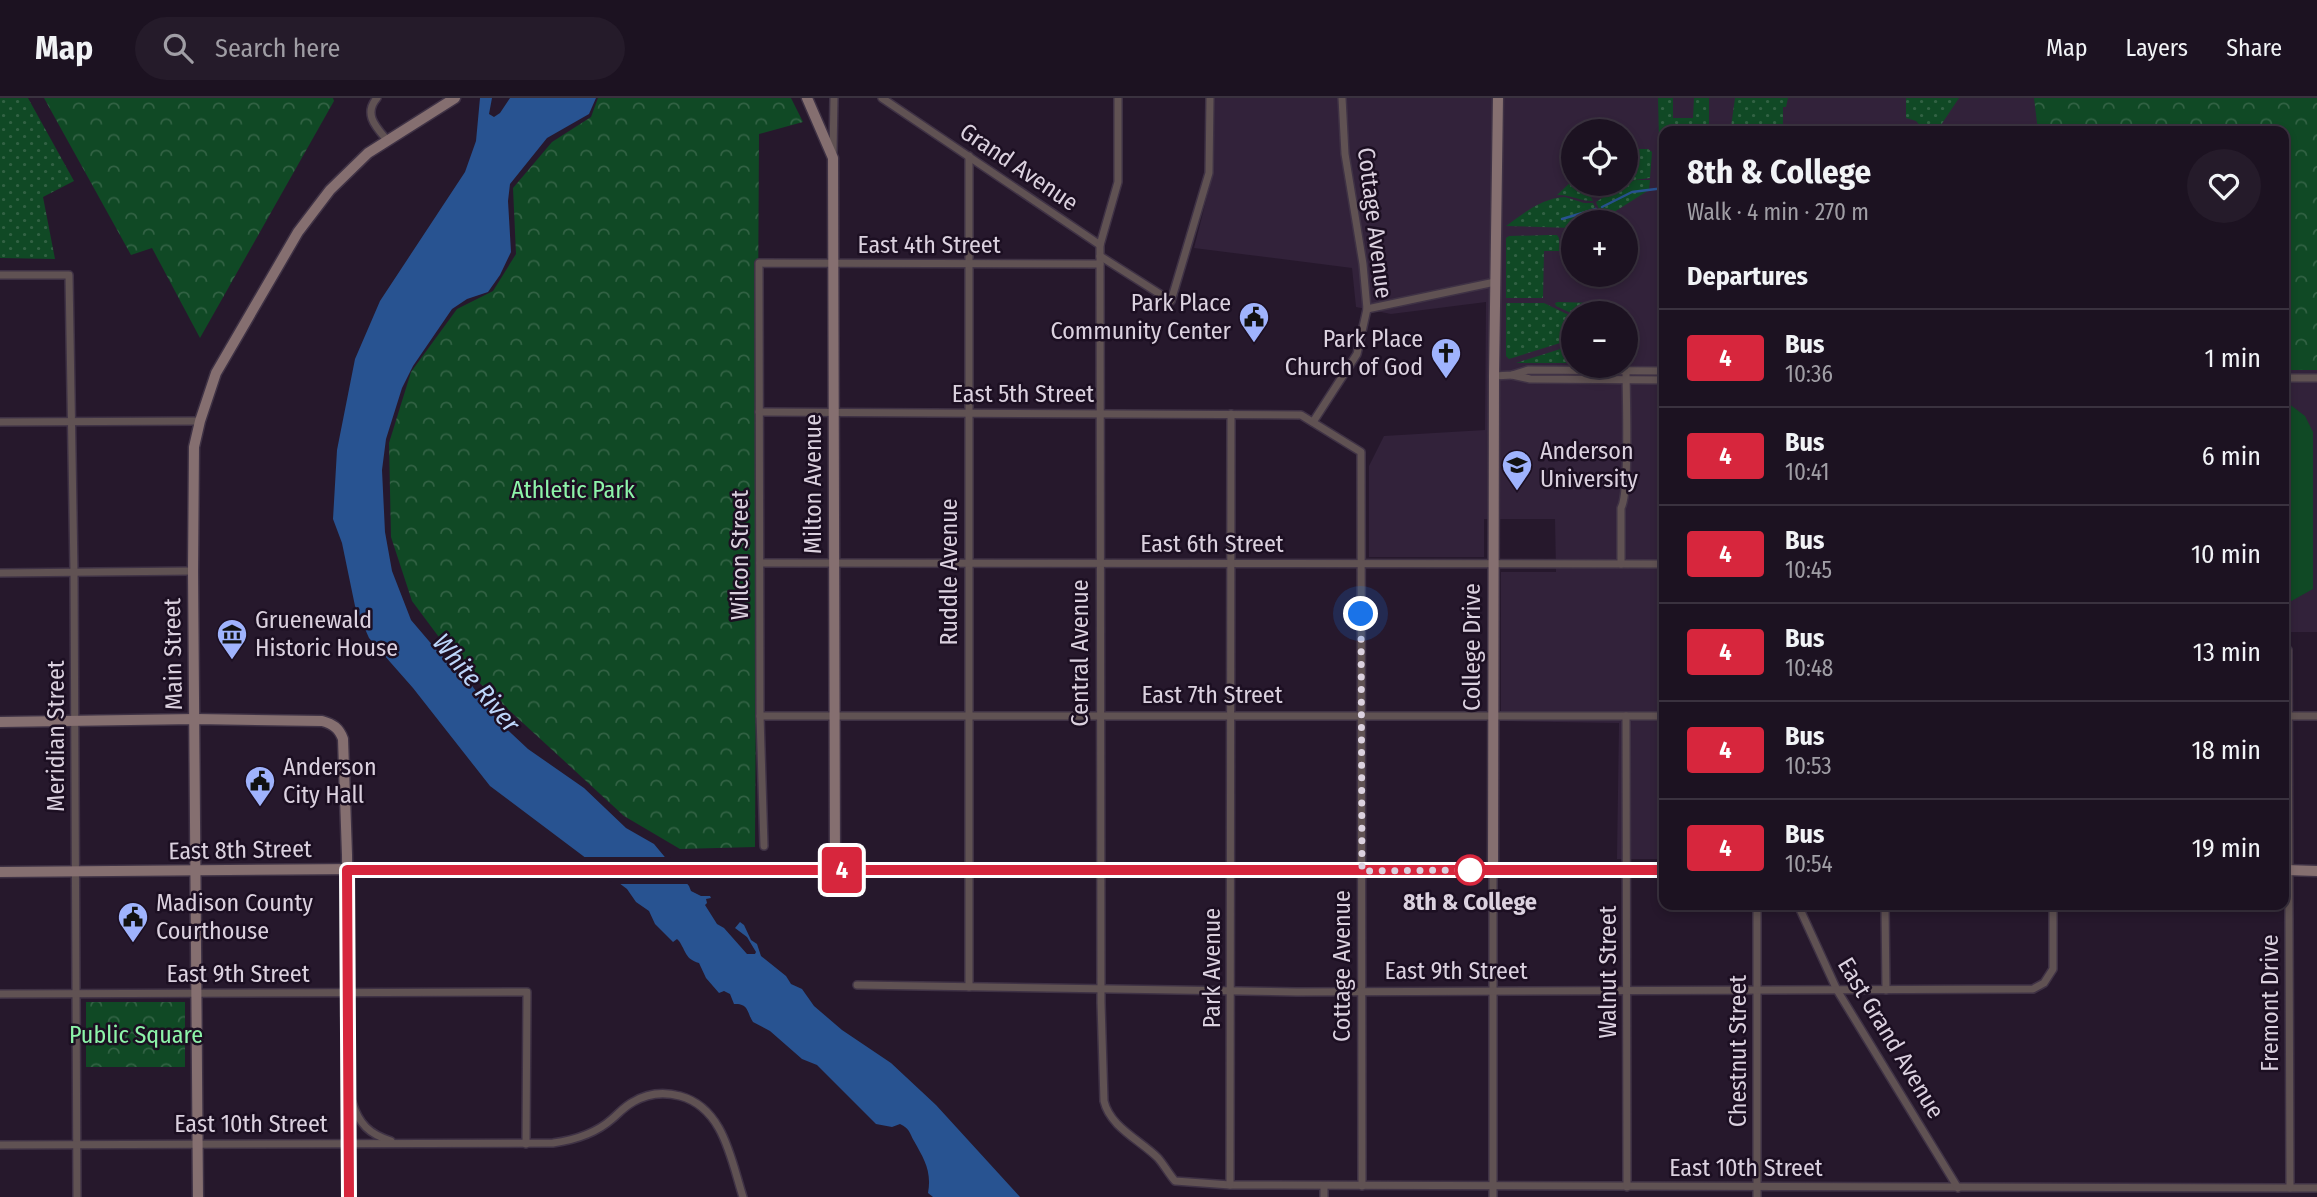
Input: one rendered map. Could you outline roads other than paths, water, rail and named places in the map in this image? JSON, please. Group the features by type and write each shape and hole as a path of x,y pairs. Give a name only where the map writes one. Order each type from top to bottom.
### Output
{"main road":[{"name":"Main Street","path":"198,1197 193,571 194,447 200,421 216,373 298,232 330,190 360,160 387,140 455,98"},
{"path":"807,98 833,158"},
{"name":"College Drive","path":"1493,870 1494,376 1498,98"},
{"name":"Milton Avenue","path":"833,158 835,870"},
{"path":"0,722 195,719 322,721 337,727 344,739 352,869 348,993 349,1197"},
{"name":"East 8th Street","path":"0,873 352,869 1659,870"},
{"path":"2289,870 2317,871"}],"street":[{"path":"377,98 371,105 370,113 374,124 387,140"},
{"name":"Milton Avenue","path":"833,158 834,98"},
{"name":"Grand Avenue","path":"882,98 1100,245"},
{"name":"Central Avenue","path":"1118,98 1118,182 1100,245 1101,989 1106,1109 1114,1120 1158,1159 1175,1181"},
{"path":"1100,260 1171,301 1209,173 1210,98"},
{"name":"Cottage Avenue","path":"1342,98 1345,154 1363,264 1367,309 1357,354 1313,422 1361,452 1362,1186"},
{"name":"Ruddle Avenue","path":"969,156 969,987"},
{"name":"East 4th Street","path":"759,264 969,264 1100,260"},
{"name":"Wilcon Street","path":"759,264 760,716 764,846"},
{"name":"Meridian Street","path":"0,275 69,275 74,572 77,1197"},
{"path":"1367,309 1495,282"},
{"path":"1494,376 1528,370 1561,370"},
{"path":"1638,370 1659,371"},
{"path":"1511,375 1530,379 1659,380"},
{"path":"2289,378 2317,378"},
{"path":"1621,564 1626,380"},
{"name":"East 5th Street","path":"759,412 1286,414 1301,415 1313,422"},
{"name":"Park Avenue","path":"1230,1185 1231,414"},
{"path":"0,422 200,421"},
{"name":"East 6th Street","path":"760,563 1659,564"},
{"path":"0,573 193,571"},
{"name":"East 7th Street","path":"760,716 1659,716"},
{"name":"Walnut Street","path":"1626,716 1627,1187"},
{"path":"2289,716 2317,716"},
{"name":"College Drive","path":"1493,870 1493,1197"},
{"name":"Chestnut Street","path":"1757,910 1758,1197"},
{"name":"East Grand Avenue","path":"1800,910 1837,989 1958,1188"},
{"path":"1885,910 1886,989"},
{"name":"East 9th Street","path":"857,985 1297,992 2033,989 2044,984 2050,976 2053,964 2053,910"},
{"name":"Fremont Drive","path":"2285,1191 2286,910"},
{"name":"East 9th Street","path":"0,994 527,992 526,1144"},
{"path":"348,1084 357,1117 368,1130 387,1139 412,1144"},
{"name":"East 10th Street","path":"0,1145 553,1143 579,1138 597,1130 633,1101 654,1094 673,1094 686,1097 703,1107 718,1123 743,1197"},
{"name":"East 10th Street","path":"1175,1181 1230,1185 1324,1186 1758,1186 1889,1192 1958,1188 2285,1191 2317,1188"},
{"path":"1324,1186 1324,1197"}],"water":[{"path":"480,98 492,98 489,114 494,117 510,98 596,98 589,114 547,138 510,184 508,201 511,252 500,275 488,292 467,299 452,309 413,366 402,388 386,439 382,470 385,532 392,571 411,620 470,683 498,721 528,749 584,788 626,828 654,844 691,891 701,896 710,896 705,905 717,924 724,928 747,954 755,954 747,937 735,928 740,922 744,925 751,940 757,944 761,956 786,976 791,984 802,989 814,1006 842,1030 891,1063 936,1105 1020,1197 933,1197 928,1193 929,1178 926,1166 908,1129 900,1124 892,1127 876,1124 817,1065 802,1059 770,1031 753,1022 747,1009 734,1004 730,994 724,991 719,993 706,978 699,963 688,957 677,939 673,942 655,924 649,911 636,902 627,889 490,786 413,688 369,638 355,606 342,543 333,519 337,450 355,359 380,301 465,172 476,141"}],"waterway":[{"path":"1602,207 1632,192 1659,189"}],"place":[{"name":"Park Place Community Center","path":"1254,344"},
{"name":"Park Place Church of God","path":"1446,380"},
{"name":"Anderson University","path":"1517,492"},
{"name":"Gruenewald Historic House","path":"232,661"},
{"name":"Anderson City Hall","path":"260,808"},
{"name":"8th & College","path":"1470,870"},
{"name":"Madison County Courthouse","path":"133,944"}],"park label":[{"name":"Athletic Park","path":"573,490"},
{"name":"Public Square","path":"136,1035"}],"water label":[{"name":"White River","path":"476,683"}]}
